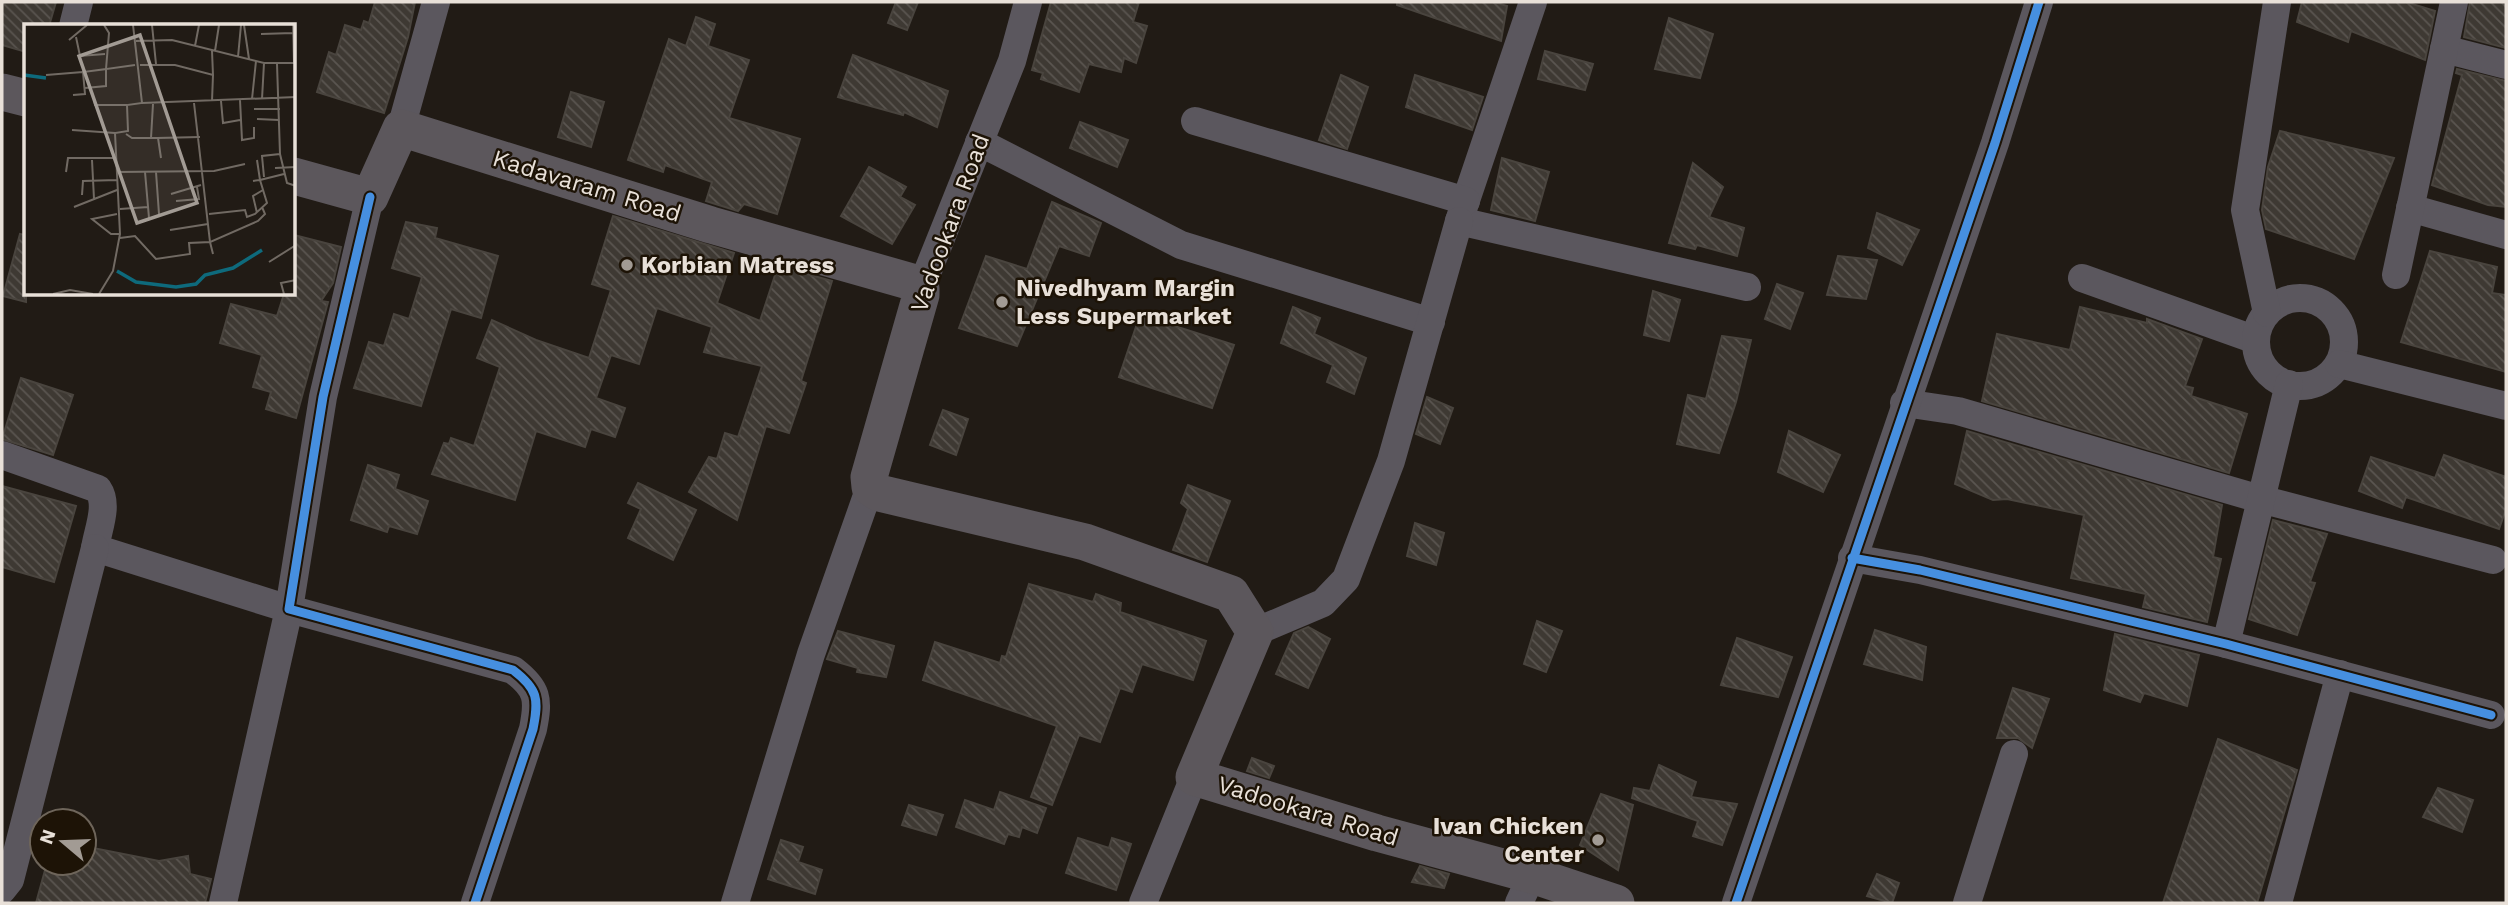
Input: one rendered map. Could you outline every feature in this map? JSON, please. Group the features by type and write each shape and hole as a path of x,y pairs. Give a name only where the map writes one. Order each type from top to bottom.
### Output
{"main road":[{"path":"2,92 24,98"},
{"path":"296,177 370,197 401,128"},
{"name":"Kadavaram Road","path":"401,128 921,288"},
{"name":"Vadookara Road","path":"870,487 869,477 921,288"},
{"path":"870,487 879,493 1085,542 1231,594 1255,632"},
{"name":"Vadookara Road","path":"1255,632 1194,777 1377,833 1525,889 1616,903"}],"street":[{"path":"74,24 79,2"},
{"path":"401,128 436,2"},
{"name":"Vadookara Road","path":"921,288 1012,61 1028,2"},
{"path":"1255,632 1324,603 1346,579 1391,461 1463,211 1533,2"},
{"path":"2267,313 2291,298 2320,301 2332,310 2344,335 2339,364 2330,375 2317,383 2303,386 2275,378 2265,368 2256,340 2267,313 2245,210 2277,2"},
{"path":"2396,275 2454,2"},
{"path":"1736,903 1904,403 1995,143 2030,4"},
{"path":"2444,49 2506,65"},
{"path":"1195,121 1463,211 1747,287"},
{"path":"979,142 1181,245 1431,322"},
{"path":"223,903 289,609 323,397 370,197"},
{"path":"2410,208 2506,235"},
{"path":"2082,278 2256,340"},
{"path":"2339,364 2506,405"},
{"path":"2226,644 2289,384"},
{"path":"1904,403 1958,411 2260,499 2493,560"},
{"path":"2,455 98,489 103,505 12,871 2,890"},
{"name":"Vadookara Road","path":"735,903 811,654 870,487"},
{"path":"94,548 289,609 513,670 530,684 538,705 533,729 475,903"},
{"path":"1852,558 1920,570 2226,644 2491,715"},
{"path":"2278,903 2340,674"},
{"path":"1967,903 2014,754"},
{"path":"1143,903 1194,777"}],"building":[{"path":"2,2 56,2 50,24 24,24 24,51 2,45"},
{"path":"375,2 415,2 408,37 384,113 317,92 329,52 336,55 345,25 361,30 364,21 369,23"},
{"path":"896,2 918,2 907,30 888,23"},
{"path":"1051,2 1139,2 1133,22 1147,26 1136,63 1124,58 1121,72 1089,64 1079,92 1041,79 1043,73 1032,70"},
{"path":"1397,2 1494,2 1507,6 1501,41 1397,5"},
{"path":"2302,2 2406,2 2435,11 2425,60 2351,31 2348,42 2297,22"},
{"path":"2470,2 2506,2 2506,48 2464,37"},
{"path":"696,17 715,24 708,46 749,60 729,118 800,139 777,214 744,204 738,211 706,201 712,182 665,165 663,172 628,160 669,39 686,46"},
{"path":"1669,18 1713,34 1700,78 1655,69"},
{"path":"1545,51 1593,64 1585,90 1538,79"},
{"path":"853,55 948,91 937,127 904,112 903,115 838,97"},
{"path":"2457,69 2506,81 2506,207 2488,205 2432,185 2462,75 2456,73"},
{"path":"1341,75 1368,87 1347,149 1319,140"},
{"path":"1415,75 1483,97 1472,130 1406,107"},
{"path":"571,92 604,102 591,147 558,137"},
{"path":"1080,122 1128,140 1117,167 1070,148"},
{"path":"2280,131 2394,158 2354,259 2266,229 2262,210 2268,167"},
{"path":"1502,158 1549,172 1535,221 1491,210"},
{"path":"1693,163 1723,187 1709,217 1744,228 1737,256 1697,245 1695,249 1669,243"},
{"path":"869,167 906,187 900,197 915,205 892,244 841,216"},
{"name":"Nivedhyam Margin Less Supermarket","path":"1052,202 1101,223 1089,256 1059,246 1017,346 959,328 986,256 1027,269"},
{"path":"1877,213 1919,230 1902,265 1868,248"},
{"path":"613,216 734,253 717,303 760,321 778,266 832,281 801,381 806,383 789,433 766,426 737,520 689,492 709,457 717,459 725,433 738,437 762,366 704,352 712,327 657,308 639,364 611,355 596,398 625,408 615,437 591,429 585,447 536,431 515,500 432,474 444,443 449,444 451,438 474,446 500,367 477,358 492,320 536,340 589,358 611,290 592,284"},
{"path":"406,222 437,228 435,238 498,256 481,318 451,309 421,406 354,388 369,342 384,346 394,314 409,319 422,277 392,268"},
{"path":"20,234 24,235 26,302 3,296"},
{"path":"296,236 341,247 333,283 321,301 328,302 296,418 266,409 271,392 253,387 262,355 220,343 231,304 277,316 283,296 296,296"},
{"path":"2430,251 2497,267 2492,293 2506,295 2506,372 2401,342"},
{"path":"1838,256 1877,260 1866,299 1827,295"},
{"path":"1777,284 1803,293 1790,329 1765,319"},
{"path":"1653,291 1680,300 1669,341 1644,335"},
{"path":"1293,307 1320,318 1314,334 1366,358 1354,394 1327,382 1333,365 1281,343"},
{"path":"2080,307 2147,323 2147,319 2202,339 2185,386 2193,388 2191,396 2247,414 2229,473 1982,401 1997,334 2070,350"},
{"path":"1140,315 1234,345 1212,408 1119,377"},
{"path":"1722,336 1751,340 1736,402 1719,453 1677,444 1688,395 1706,399"},
{"path":"21,378 73,395 53,455 2,439"},
{"path":"1427,397 1453,408 1440,444 1416,434"},
{"path":"943,410 968,419 956,455 930,445"},
{"path":"1789,431 1840,455 1823,492 1778,472"},
{"path":"1967,431 2222,505 2213,557 2221,559 2207,622 2143,607 2146,594 2071,578 2084,515 2007,499 1993,500 1955,484"},
{"path":"2444,455 2506,477 2506,509 2499,529 2406,497 2402,508 2359,491 2371,457 2435,478"},
{"path":"368,465 399,475 395,489 428,501 417,534 389,526 387,532 351,520"},
{"path":"638,483 696,510 673,560 628,538 641,509 628,503"},
{"path":"1188,485 1230,501 1207,562 1173,550 1188,509 1181,503"},
{"path":"2,486 76,506 54,582 2,567"},
{"path":"2273,520 2327,534 2310,582 2315,583 2297,635 2249,619"},
{"path":"1415,523 1444,533 1436,565 1407,556"},
{"path":"1029,584 1093,602 1096,594 1121,603 1120,612 1206,641 1193,680 1142,664 1132,692 1120,688 1100,742 1079,735 1052,805 1031,797 1057,726 923,680 935,642 1000,663 1002,656 1006,657"},
{"path":"1537,621 1562,631 1546,672 1524,664"},
{"path":"1308,627 1330,639 1308,688 1276,674 1294,633"},
{"path":"1875,630 1926,647 1922,680 1864,664"},
{"path":"838,631 894,646 886,677 857,672 858,668 827,659"},
{"path":"2115,634 2199,655 2187,706 2144,693 2140,702 2104,690"},
{"path":"1737,638 1792,657 1778,697 1721,685"},
{"path":"2013,688 2049,699 2032,748 2018,738 1997,738"},
{"path":"2218,739 2297,770 2257,903 2163,903"},
{"path":"1252,758 1274,766 1269,778 1247,771"},
{"path":"1659,765 1696,782 1691,797 1737,804 1722,845 1693,836 1698,821 1632,798 1634,788 1650,791"},
{"path":"2438,788 2473,800 2462,832 2423,817"},
{"path":"1000,792 1046,808 1037,833 1022,827 1019,837 1008,834 1004,844 956,827 965,800 994,810"},
{"path":"1601,794 1633,805 1618,870 1580,845"},
{"path":"909,805 943,815 936,835 902,825"},
{"path":"1078,838 1109,848 1112,838 1131,844 1116,890 1066,873"},
{"path":"781,840 803,847 798,862 822,870 815,894 768,879"},
{"path":"98,849 159,861 188,856 190,874 211,879 205,903 36,903 43,877 98,877"},
{"path":"1420,866 1449,874 1444,888 1412,882"},
{"path":"1877,874 1899,883 1892,903 1867,896"}],"cycle path":[{"path":"1736,903 1995,143 2039,2"},
{"path":"370,197 323,397 289,609 513,670 532,689 536,702 533,729 475,903"},
{"path":"1852,558 1920,570 2226,644 2491,715"}],"place":[{"name":"Korbian Matress","path":"627,265"},
{"name":"Nivedhyam Margin Less Supermarket","path":"1002,302"},
{"name":"Ivan Chicken Center","path":"1598,840"}]}
